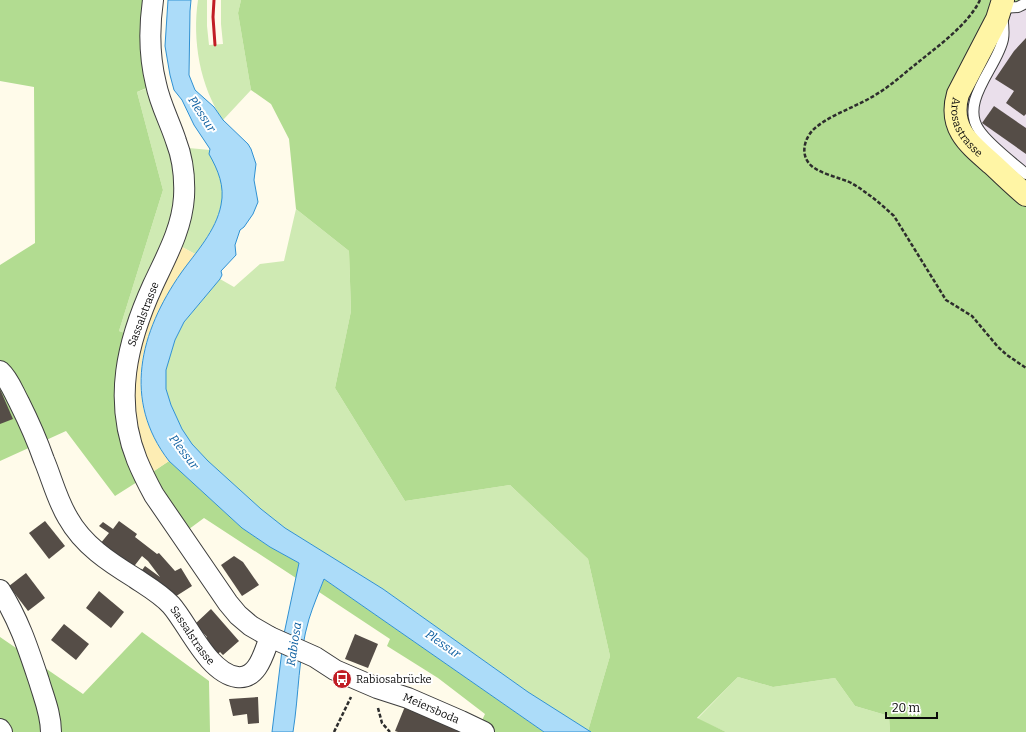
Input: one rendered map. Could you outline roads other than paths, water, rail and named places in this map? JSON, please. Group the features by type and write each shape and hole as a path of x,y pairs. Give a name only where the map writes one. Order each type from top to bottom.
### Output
{"main road":[{"name":"Arosastrasse","path":"1002,4 994,25 958,94 955,108 959,128 967,141 1026,195"}],"street":[{"name":"Sassalstrasse","path":"0,371 11,386 33,432 64,512 76,530 89,545 105,559 154,590 165,599 180,617 198,645 214,663 228,674 237,677 254,672 274,639 251,626 232,609 154,496 137,460 128,427 125,383 132,336 142,310 173,242 180,220 184,199 184,176 181,156 160,98 153,71 150,44 153,0"},
{"path":"0,590 15,616 24,636 47,707 51,722 51,732"},
{"name":"Meiersboda","path":"274,639 313,656 331,668 367,684 401,694 461,720 484,732"}],"lane":[{"path":"1026,3 1018,7 1002,4 1004,27 1003,39 978,91 974,106 974,118 984,137 1026,174"}],"water":[{"path":"168,0 191,0 189,75 195,90 214,107 223,120 248,144 251,149 256,164 254,180 258,202 253,214 244,227 240,230 235,245 236,255 221,271 222,275 220,279 184,322 175,340 166,370 166,389 171,405 182,429 192,444 208,461 261,509 285,528 383,589 528,692 591,732 544,732 324,579 305,633 293,732 272,732 284,634 299,563 270,547 242,528 169,461 154,438 145,414 141,390 142,366 147,342 155,319 181,273 215,224 222,198 220,178 209,154 210,149 194,125 182,100 174,90 165,46"}],"railway":[{"path":"214,0 213,17 215,45"}],"place":[{"name":"Rabiosabrücke","path":"342,679"}],"water label":[{"name":"Plessur","path":"202,114"},
{"name":"Plessur","path":"184,452"},
{"name":"Rabiosa","path":"294,644"},
{"name":"Plessur","path":"443,644"}]}
